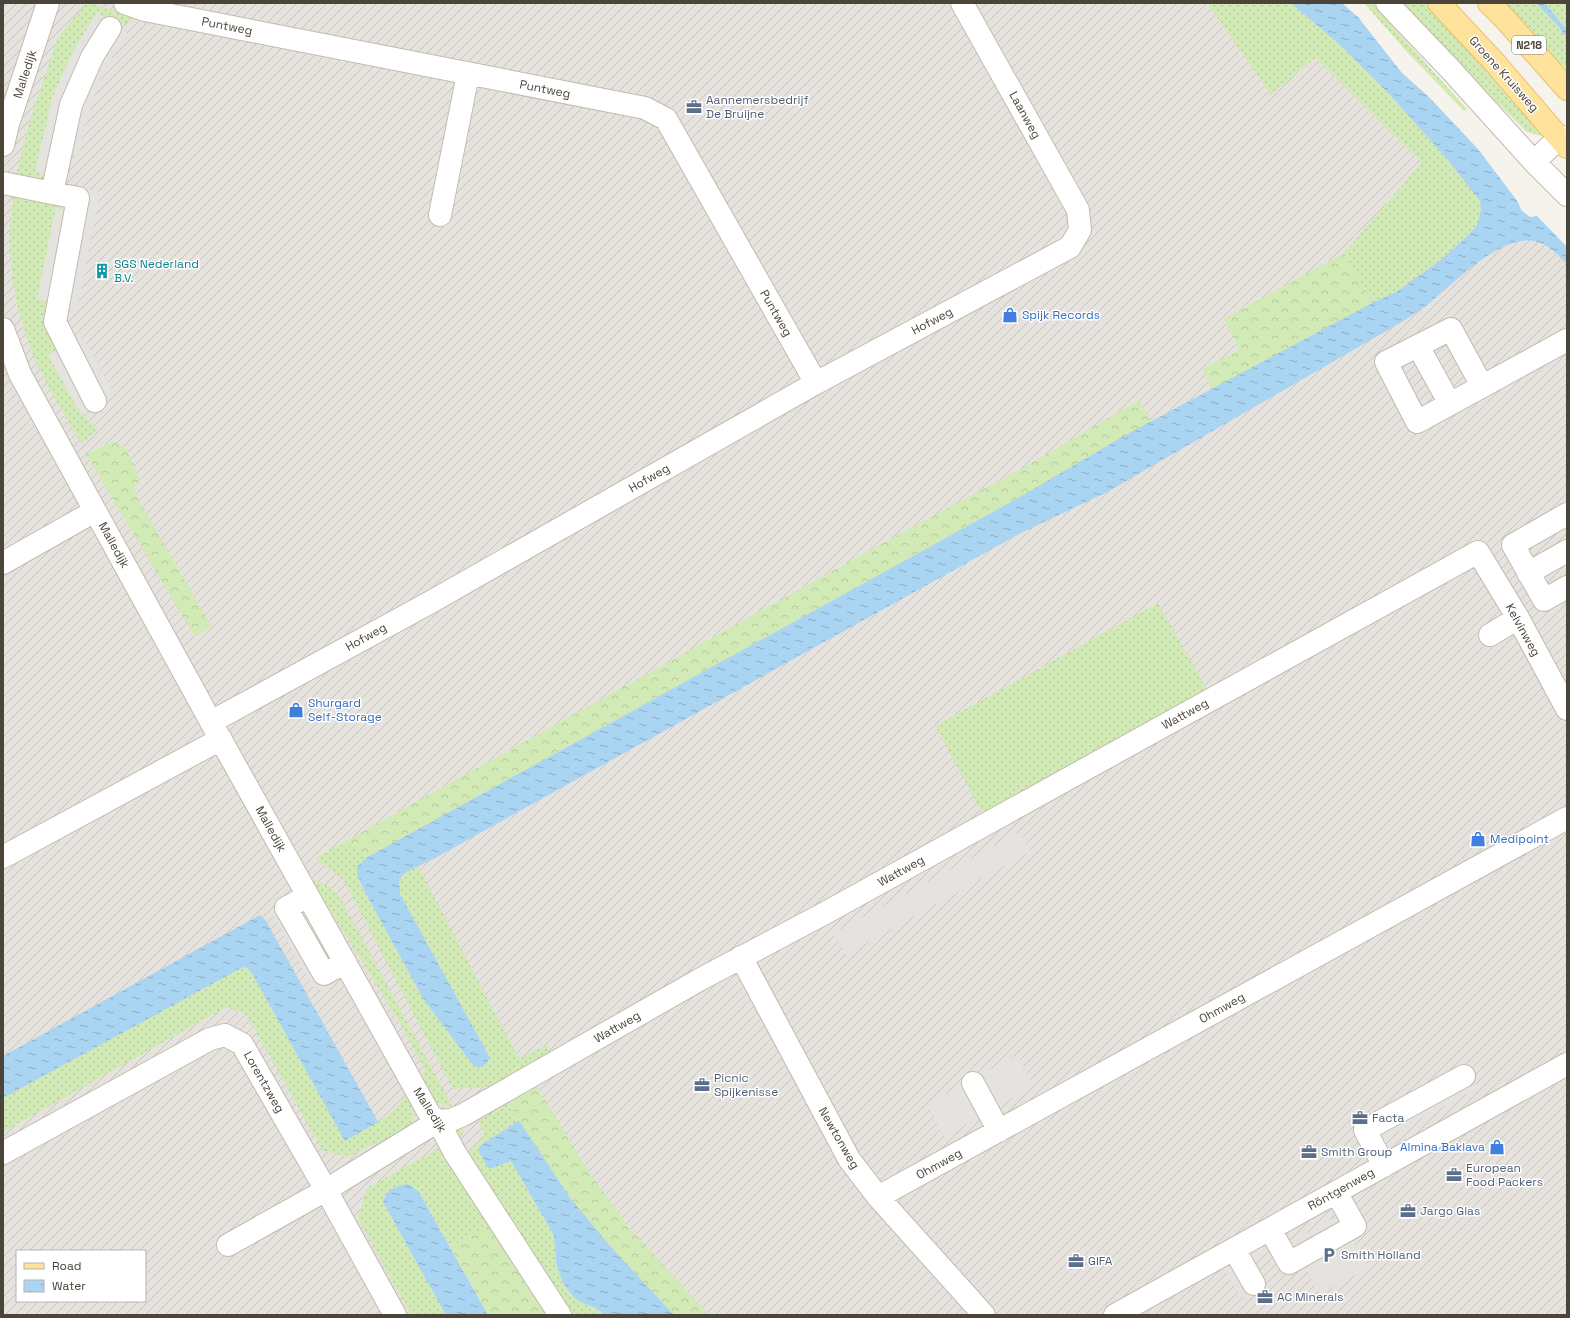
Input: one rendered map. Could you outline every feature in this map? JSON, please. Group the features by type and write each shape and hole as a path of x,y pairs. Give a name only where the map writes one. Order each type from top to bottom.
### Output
{"main road":[{"name":"Groene Kruisweg","path":"1439,3 1564,141"},
{"name":"N218","path":"1489,3 1567,89"}],"street":[{"name":"Malledijk","path":"3,145 8,124 48,3"},
{"name":"Puntweg","path":"125,3 145,10 645,108 666,119 816,383"},
{"name":"Laanweg","path":"962,3 1078,210 1080,230"},
{"path":"1387,3 1451,70 1534,162 1567,195"},
{"path":"52,193 70,105 92,57 110,28"},
{"path":"440,215 468,74"},
{"path":"1534,162 1564,141"},
{"path":"3,183 78,198 55,322 95,401"},
{"name":"Hofweg","path":"3,856 216,731 429,603 816,383 1070,247 1080,230"},
{"name":"Malledijk","path":"3,329 20,374 216,731 430,1115 438,1121 455,1153 560,1315"},
{"path":"1482,386 1451,329 1386,362 1417,422 1567,340"},
{"path":"1418,346 1450,404"},
{"path":"3,563 95,511"},
{"path":"1567,514 1513,545 1544,600 1567,587"},
{"path":"1528,573 1567,551"},
{"name":"Kelvinweg","path":"1478,552 1518,618 1567,709"},
{"name":"Wattweg","path":"228,1245 326,1190 438,1121 451,1120 463,1115 741,957 827,912 1478,552"},
{"path":"1490,635 1518,618"},
{"name":"Ohmweg","path":"878,1197 1567,818"},
{"name":"Newtonweg","path":"741,957 849,1159 878,1197 984,1315"},
{"name":"Lorentzweg","path":"3,1153 210,1039 225,1035 242,1044 326,1190 395,1315"},
{"name":"Röntgenweg","path":"1115,1315 1567,1064"},
{"path":"1384,1166 1365,1130 1464,1076"},
{"path":"973,1083 999,1131"},
{"path":"1270,1229 1289,1263 1355,1226 1336,1192"},
{"path":"1234,1249 1254,1284"}],"shaded area":[{"path":"3,3 1310,3 1567,261 1567,1315 651,1315 508,1140 402,1200 466,1315 3,1315"},
{"path":"97,12 128,34 113,56 99,82 84,126 78,156 67,153 61,178 35,172 52,98 72,53"},
{"path":"73,187 100,192 77,311 37,298 56,208 68,211"},
{"path":"83,338 113,392 80,412 48,355"},
{"path":"1020,832 1031,851 846,954 834,933"},
{"path":"296,897 341,978 316,992 270,911"},
{"path":"1017,1055 1033,1086 944,1136 927,1104"},
{"path":"1463,1063 1477,1088 1379,1142 1365,1117 1404,1096 1404,1098"},
{"name":"Smith Holland","path":"1339,1215 1368,1268 1320,1294 1291,1242"},
{"path":"1261,1244 1266,1254 1251,1262 1263,1285 1241,1298 1222,1265"}],"green space":[{"path":"86,3 137,18 118,27 96,12 35,172 48,175 47,178 43,180 16,176 30,120 56,43 62,32"},
{"path":"1207,3 1291,3 1340,45 1390,95 1448,160 1480,201 1481,210 1476,227 1442,259 1396,292 1373,303 1344,253 1422,162 1315,58 1271,95"},
{"path":"1364,3 1372,3 1467,109 1464,111 1407,52"},
{"path":"1398,3 1425,3 1479,58 1546,137 1527,132 1489,95 1419,20"},
{"path":"1501,3 1536,3 1558,26 1567,39 1567,68 1559,63"},
{"path":"1545,3 1567,3 1567,30"},
{"path":"14,191 70,202 68,211 56,208 38,298 49,302 59,350 48,355 80,412 98,430 81,443 47,384 31,348 20,316 13,283 10,250 10,222"},
{"path":"1344,253 1373,303 1212,389 1202,369 1239,350 1224,319"},
{"path":"1139,400 1151,422 1122,437 1020,497 366,858 359,851 344,842 892,538 1021,469"},
{"path":"114,441 126,449 141,481 134,487 137,497 212,627 195,637 86,454"},
{"path":"1158,603 1206,688 1204,693 987,813 980,809 935,726"},
{"path":"344,842 359,851 366,858 357,867 357,875 365,892 424,1000 473,1065 479,1067 490,1058 400,894 401,879 405,874 418,866 519,1059 548,1044 548,1055 497,1086 453,1089 343,879 316,858"},
{"path":"311,879 332,888 341,899 452,1106 446,1106 437,1102 421,1080 425,1069 399,1021"},
{"path":"243,967 247,967 253,975 316,1089 378,1122 389,1115 396,1108 408,1089 414,1100 413,1130 377,1152 373,1144 349,1157 323,1151 246,1014 226,1007 3,1132 3,1098"},
{"path":"536,1085 585,1166 626,1224 709,1315 674,1315 611,1247 570,1198 518,1121 508,1102"},
{"path":"508,1102 518,1121 481,1145 509,1162 511,1161 553,1234 557,1267 566,1287 576,1299 605,1315 565,1315 469,1155 469,1152 482,1140 483,1131 478,1120"},
{"path":"463,1125 464,1132 455,1146 448,1133"},
{"path":"445,1145 494,1223 450,1247 419,1192 385,1194 383,1203 446,1315 411,1315 358,1218 367,1188"},
{"path":"494,1223 552,1315 488,1315 450,1247"}],"water":[{"path":"1291,3 1342,3 1358,17 1402,73 1428,96 1478,149 1518,202 1521,210 1530,217 1537,216 1567,247 1567,265 1556,252 1548,247 1541,243 1527,240 1512,243 1496,250 1465,272 1427,305 1405,320 1107,492 1019,534 435,858 405,873 399,880 400,894 490,1058 486,1064 479,1068 473,1065 424,1000 365,892 357,875 357,867 366,858 1020,497 1122,437 1374,302 1396,292 1442,259 1476,227 1481,210 1480,201 1448,160 1390,95 1340,45"},
{"path":"1536,3 1545,3 1567,30 1567,39 1558,26"},
{"path":"260,915 266,921 378,1122 345,1141 253,975 247,968 243,967 3,1098 3,1056"},
{"path":"518,1121 570,1198 611,1247 674,1315 605,1315 576,1299 569,1291 557,1267 553,1234 511,1161 489,1169 479,1152 481,1145"},
{"path":"408,1184 419,1192 488,1315 446,1315 383,1202 389,1191 399,1186"}],"place":[{"name":"Aannemersbedrijf De Bruijne","path":"694,107"},
{"name":"SGS Nederland B.V.","path":"102,271"},
{"name":"Spijk Records","path":"1010,315"},
{"name":"Shurgard Self-Storage","path":"296,710"},
{"name":"Medipoint","path":"1478,839"},
{"name":"Picnic Spijkenisse","path":"702,1085"},
{"name":"Facta","path":"1360,1118"},
{"name":"Almina Baklava","path":"1497,1147"},
{"name":"Smith Group","path":"1309,1152"},
{"name":"European Food Packers","path":"1454,1175"},
{"name":"Jargo Glas","path":"1408,1211"},
{"name":"Smith Holland","path":"1329,1255"},
{"name":"GIFA","path":"1076,1261"},
{"name":"AC Minerals","path":"1265,1297"}]}
